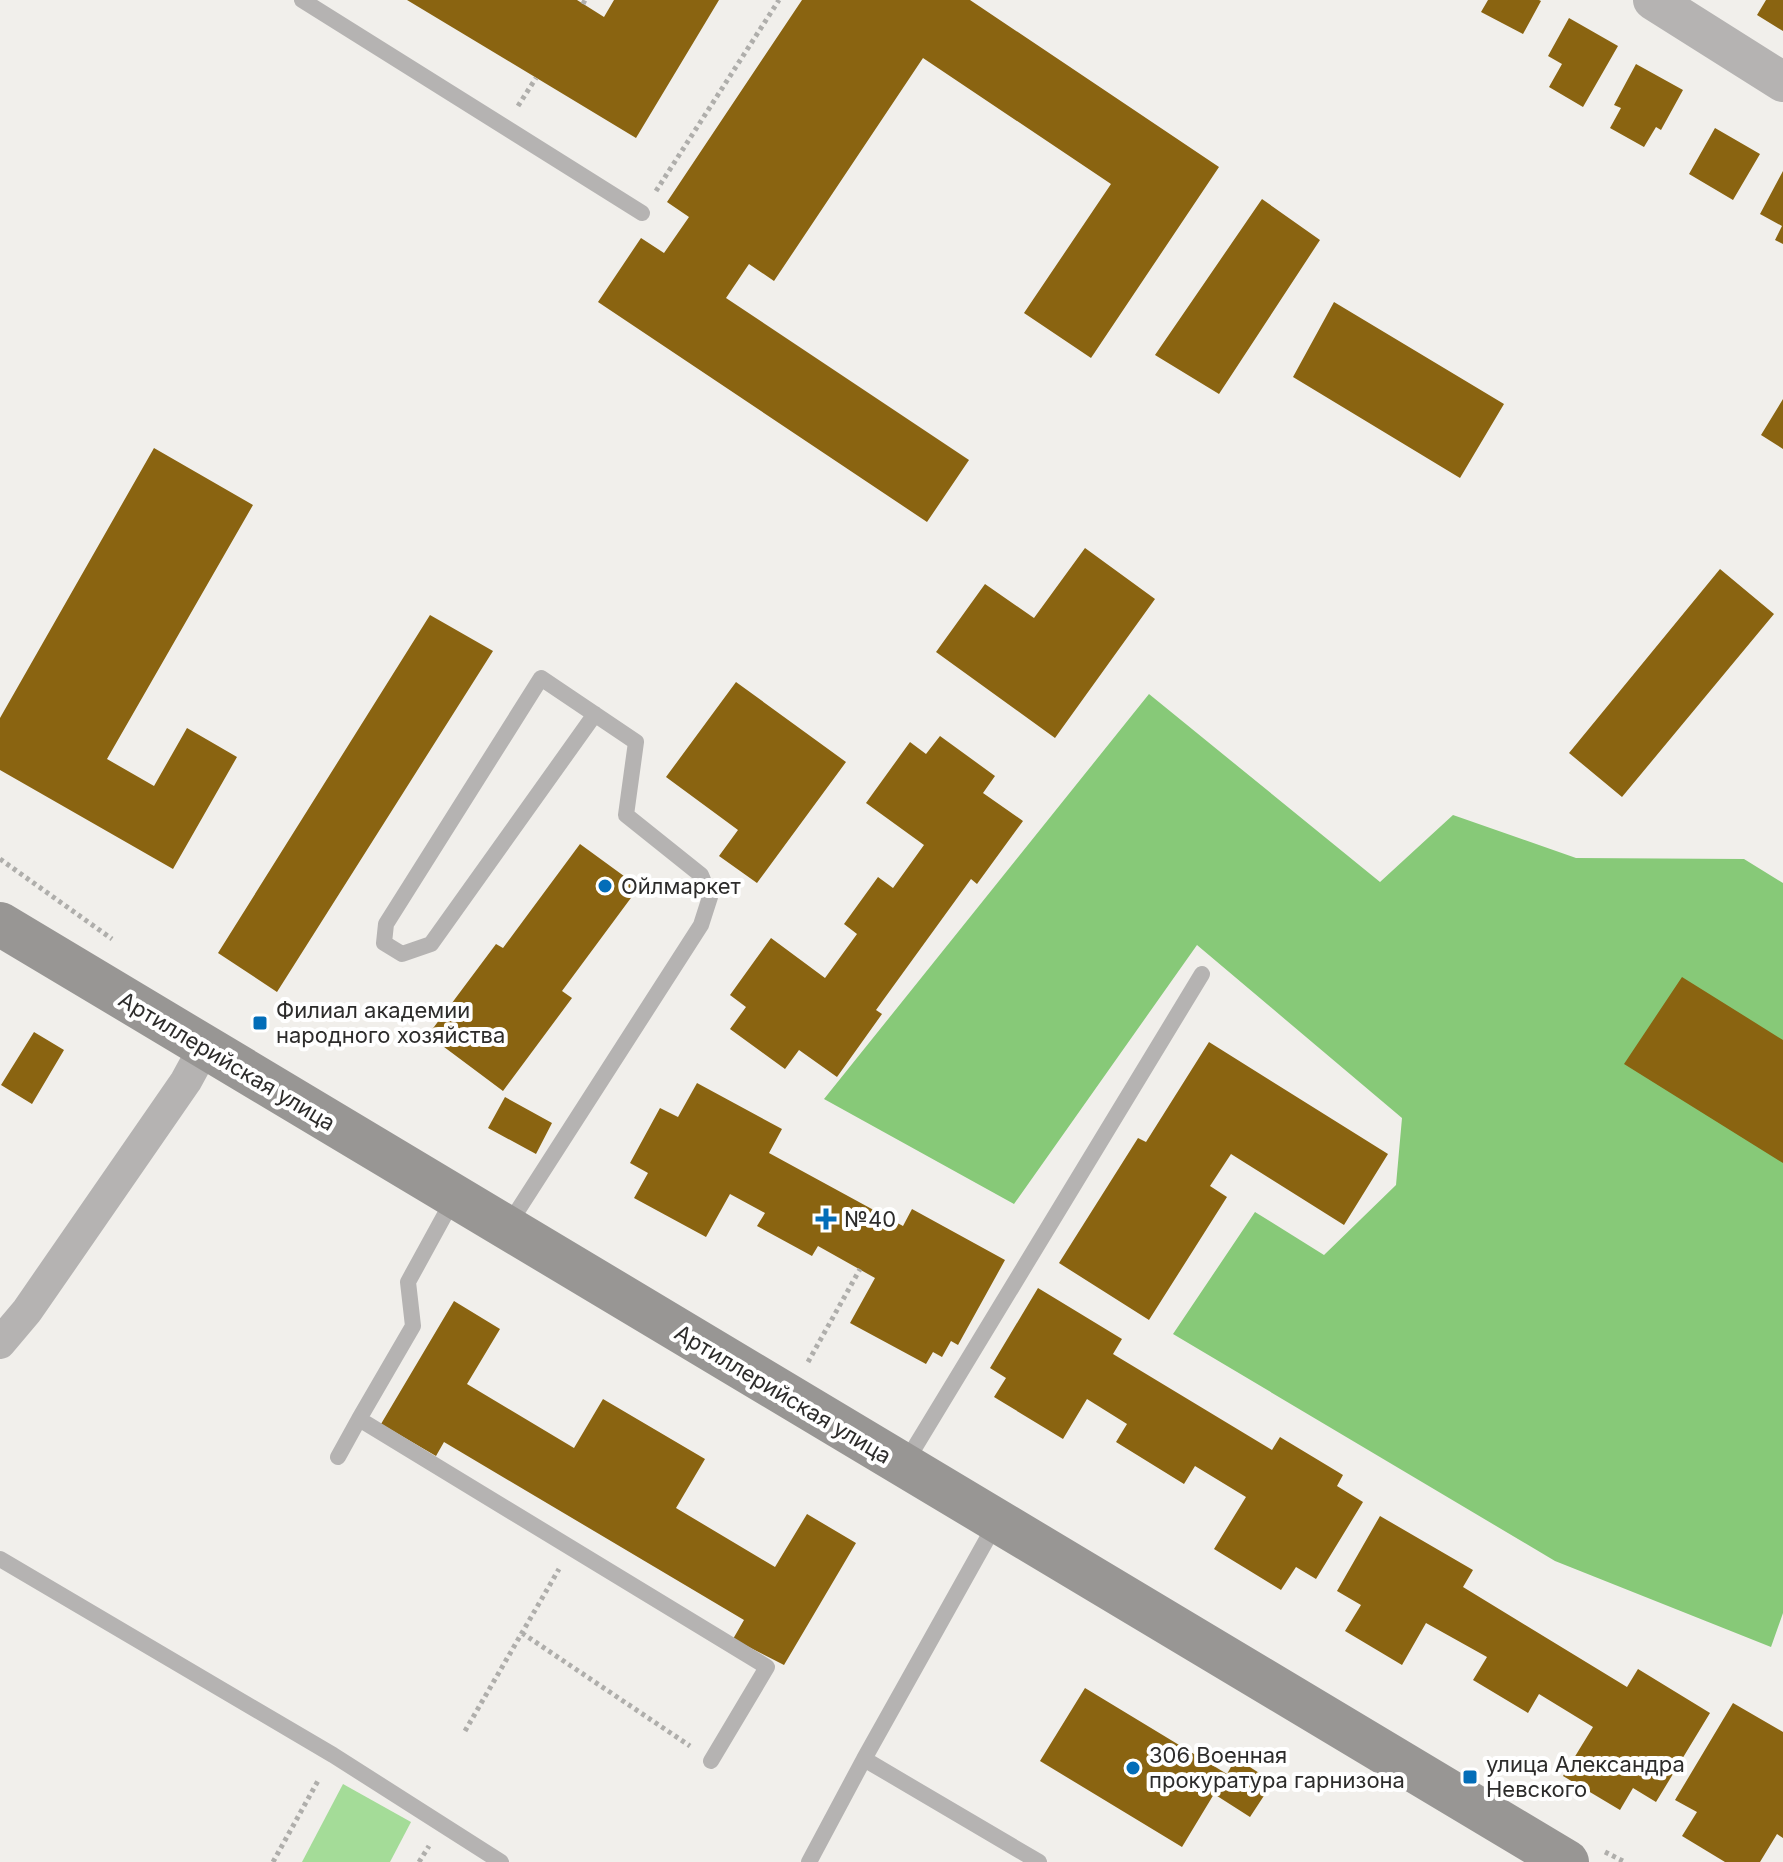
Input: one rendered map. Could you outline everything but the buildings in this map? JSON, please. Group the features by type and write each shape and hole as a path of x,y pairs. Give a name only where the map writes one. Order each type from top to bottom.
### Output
{"main road":[{"name":"Артиллерийская улица","path":"0,924 1567,1862"}],"street":[{"path":"1653,0 1783,82"},
{"path":"0,1343 27,1311 186,1081 204,1048"}],"lane":[{"path":"302,0 642,213"},
{"path":"506,1228 701,925 710,897 701,875 626,815 636,742 595,714 541,678 393,908 386,924 384,943 402,954 431,944 595,714"},
{"path":"903,1466 1202,974"},
{"path":"338,1457 413,1326 408,1282 454,1197"},
{"path":"359,1419 767,1667 711,1761"},
{"path":"809,1862 997,1522"},
{"path":"0,1559 333,1755 501,1862"},
{"path":"864,1759 1039,1862"}],"path":[{"path":"642,213 779,0"},
{"path":"803,1370 860,1269"},
{"path":"465,1731 571,1548"},
{"path":"522,1633 711,1761"},
{"path":"273,1862 333,1755"}],"green space":[{"path":"1149,694 1380,882 1453,815 1576,858 1744,859 1783,883 1783,1613 1771,1647 1555,1561 1173,1334 1255,1212 1324,1255 1396,1185 1402,1118 1197,945 1014,1204 824,1099"},
{"path":"343,1784 411,1822 390,1862 302,1862"}],"place":[{"name":"Ойлмаркет","path":"605,886"},
{"name":"Филиал академии народного хозяйства","path":"260,1023"},
{"name":"№40","path":"826,1219"},
{"name":"306 Военная прокуратура гарнизона","path":"1133,1768"},
{"name":"улица Александра Невского","path":"1470,1777"}]}
